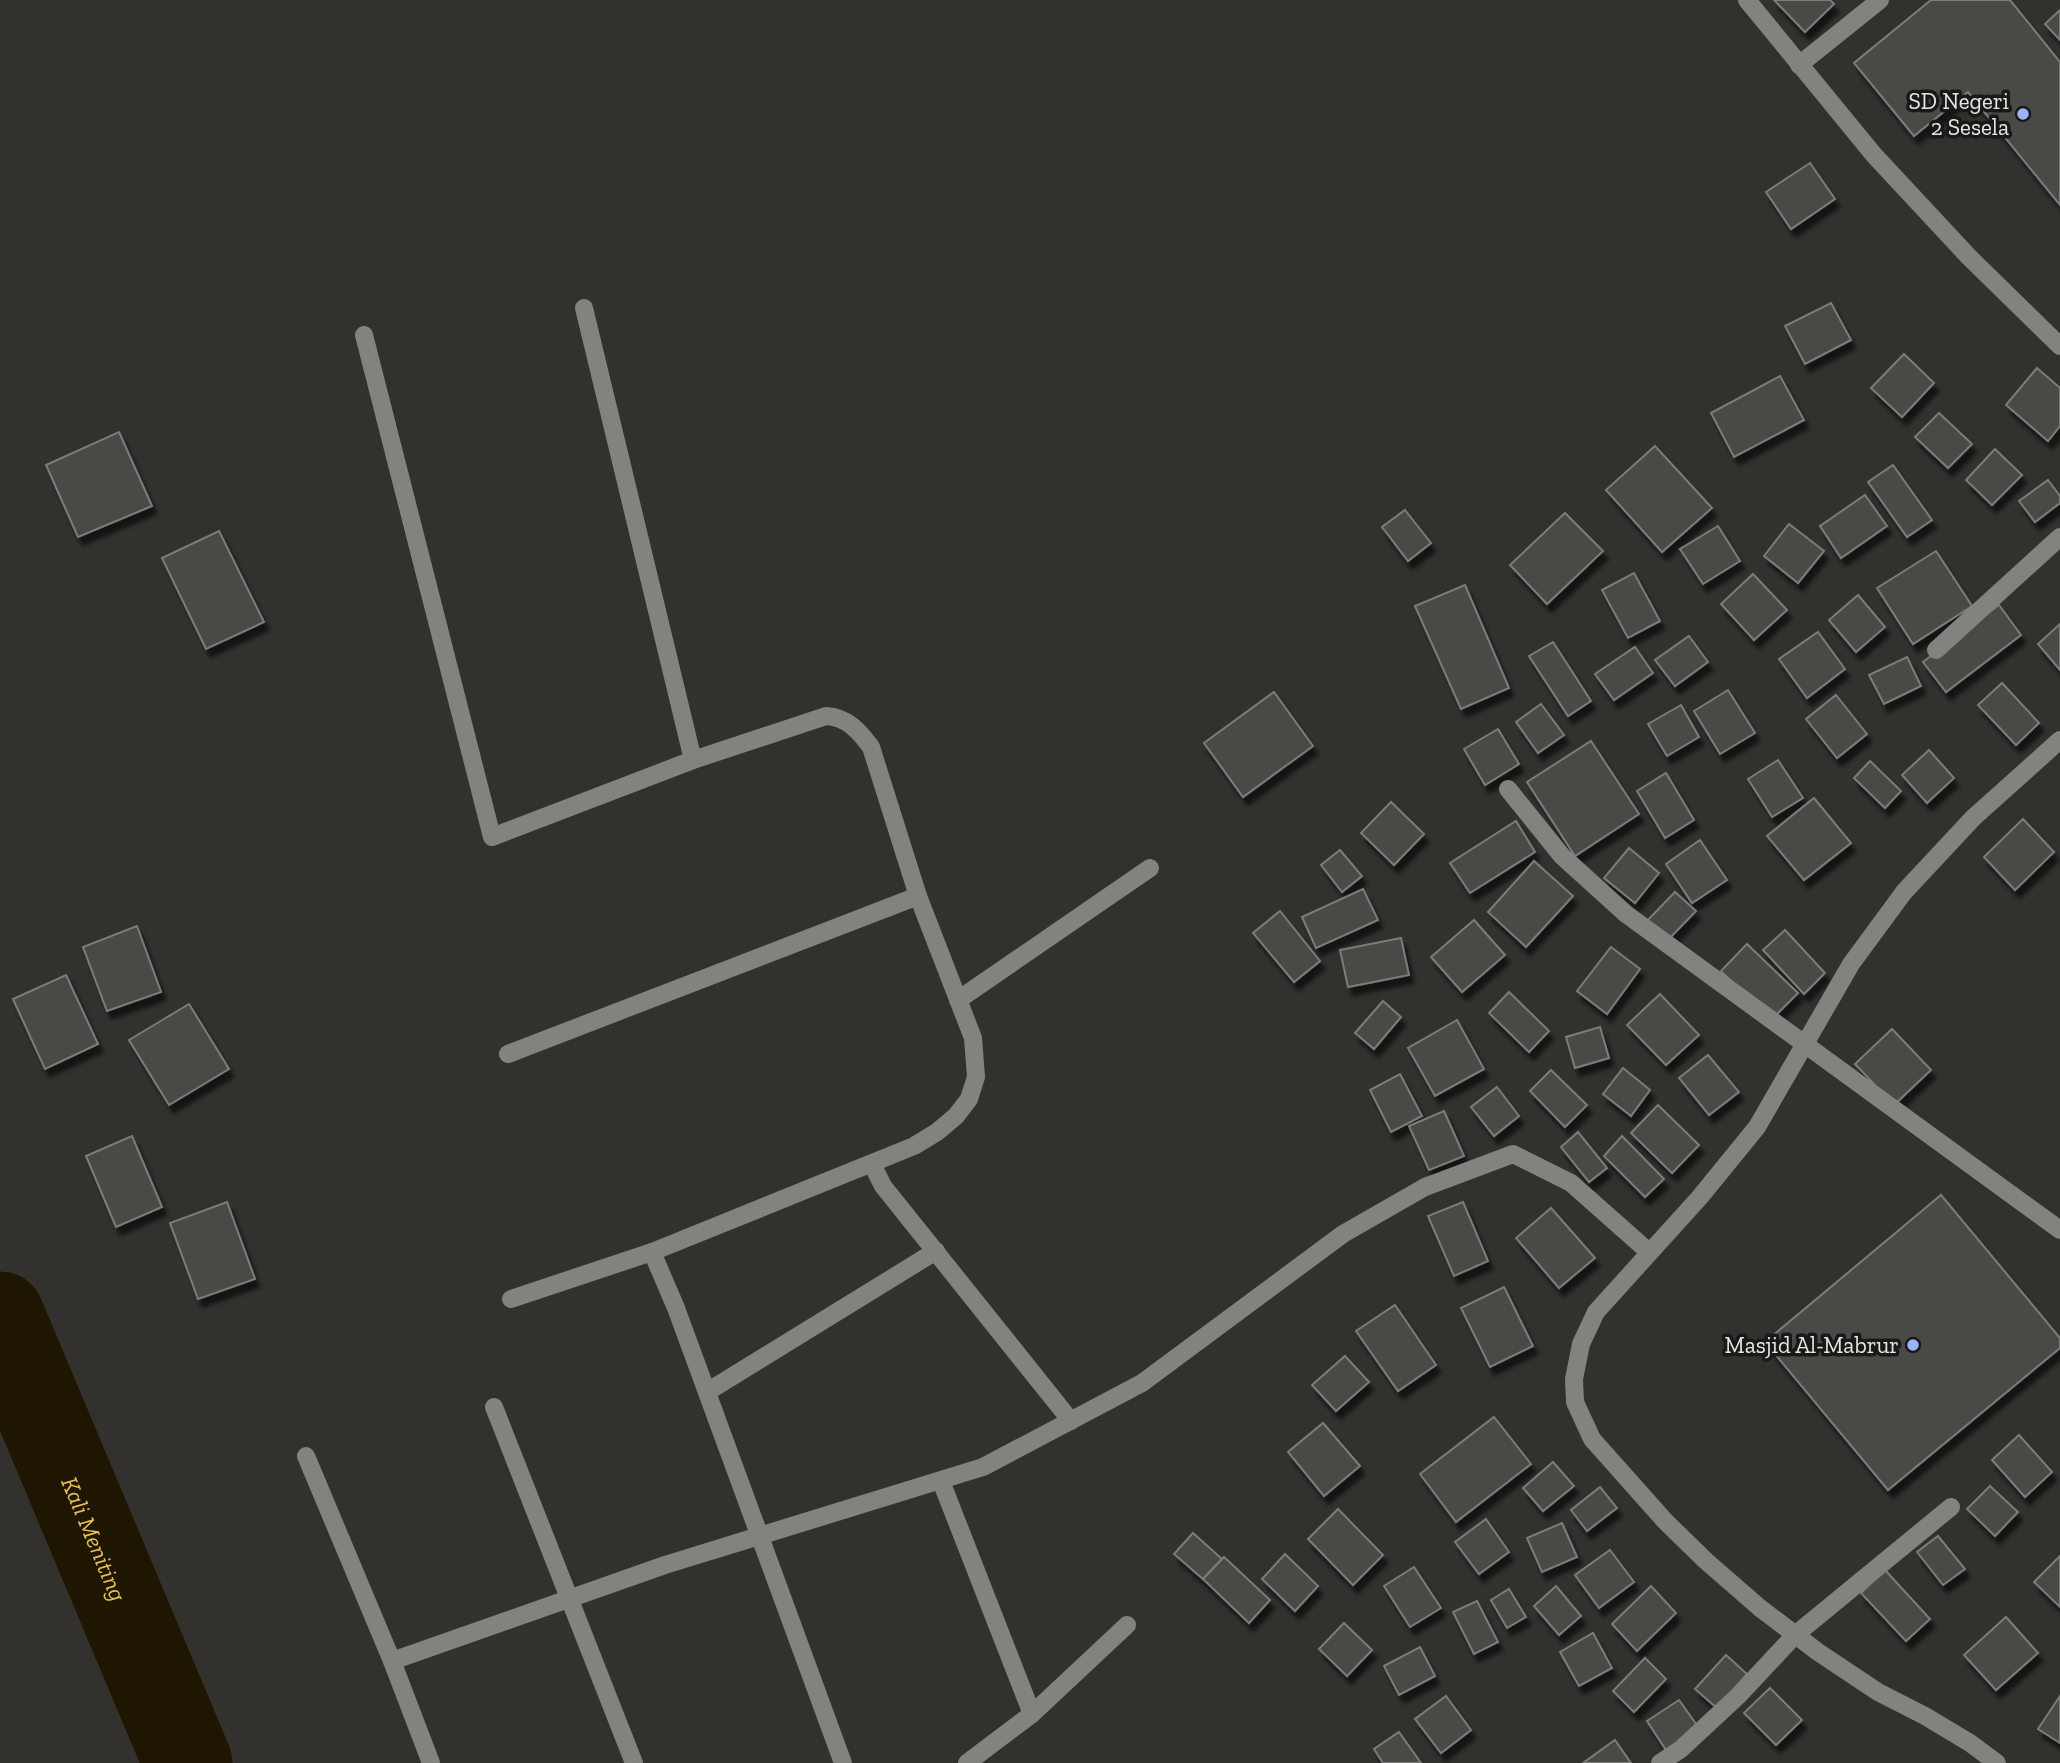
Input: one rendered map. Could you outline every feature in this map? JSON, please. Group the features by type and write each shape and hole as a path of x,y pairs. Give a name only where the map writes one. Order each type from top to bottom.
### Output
{"street":[{"path":"1747,0 1874,155 1968,256 2060,346"},
{"path":"1799,65 1880,0"},
{"path":"584,308 694,760"},
{"path":"364,335 492,837 694,760 827,716 838,716 848,721 871,747 919,896 973,1038 976,1077 970,1099 956,1116 937,1132 872,1164 652,1252 511,1299"},
{"path":"1936,650 2060,537"},
{"path":"1997,1763 1925,1716 1878,1692 1760,1608 1665,1521 1605,1455 1582,1421 1575,1402 1574,1379 1581,1344 1596,1312 1700,1196 1757,1127 1851,964 1904,892 1973,818 2060,740"},
{"path":"1508,789 1562,856 1626,914 2060,1230"},
{"path":"958,1000 1150,868"},
{"path":"508,1054 919,896"},
{"path":"392,1661 665,1565 983,1467 1142,1383 1343,1234 1425,1187 1513,1154 1571,1183 1649,1252"},
{"path":"872,1164 883,1186 1071,1421"},
{"path":"707,1392 936,1251"},
{"path":"652,1252 707,1392 843,1763"},
{"path":"494,1406 634,1763"},
{"path":"306,1456 392,1661 431,1763"},
{"path":"941,1481 1032,1714"},
{"path":"1660,1763 1681,1749 1738,1696 1795,1635 1951,1507"},
{"path":"967,1763 1032,1714 1127,1625"}],"building":[{"path":"1774,0 1830,0 1834,4 1805,32"},
{"name":"SD Negeri 2 Sesela","path":"1931,0 2010,0 2060,62 2060,205 1968,92 1914,136 1854,63"},
{"path":"2060,10 2060,40 2045,24"},
{"path":"1810,163 1835,199 1791,229 1766,192"},
{"path":"1831,303 1851,340 1805,364 1785,326"},
{"path":"1904,354 1934,383 1902,417 1871,388"},
{"path":"2037,368 2060,388 2060,426 2048,441 2006,405"},
{"path":"1780,376 1804,420 1734,457 1711,413"},
{"path":"1939,413 1972,444 1948,468 1915,437"},
{"path":"119,432 152,506 78,537 46,465"},
{"path":"1655,446 1712,508 1662,552 1606,490"},
{"path":"1995,449 2022,475 1992,505 1966,480"},
{"path":"1893,465 1932,520 1907,537 1868,482"},
{"path":"2048,480 2060,496 2060,503 2035,522 2019,501"},
{"path":"1865,495 1887,526 1841,558 1820,526"},
{"path":"1405,510 1431,543 1408,561 1382,527"},
{"path":"1565,513 1603,551 1547,604 1510,565"},
{"path":"1789,524 1824,551 1798,583 1764,556"},
{"path":"1718,526 1740,561 1703,584 1680,549"},
{"path":"219,531 264,622 206,649 162,558"},
{"path":"1936,551 1972,606 1913,644 1877,588"},
{"path":"1634,573 1660,621 1628,638 1602,590"},
{"path":"1753,574 1787,610 1754,640 1721,604"},
{"path":"1465,585 1509,688 1461,709 1415,606"},
{"path":"1858,595 1885,627 1856,652 1829,620"},
{"path":"1999,605 2021,635 1946,692 1923,662"},
{"path":"2060,624 2060,670 2038,644"},
{"path":"1818,632 1845,669 1807,698 1779,659"},
{"path":"1689,636 1708,662 1675,686 1655,660"},
{"path":"1553,642 1591,701 1568,716 1529,656"},
{"path":"1635,647 1653,673 1614,700 1595,674"},
{"path":"1907,657 1921,686 1884,704 1869,675"},
{"path":"2002,683 2039,723 2016,745 1978,705"},
{"path":"1728,690 1755,733 1720,754 1694,711"},
{"path":"1274,692 1313,746 1243,797 1204,743"},
{"path":"1836,695 1867,734 1837,758 1806,719"},
{"path":"1541,704 1564,735 1538,753 1516,722"},
{"path":"1681,705 1699,737 1667,756 1648,724"},
{"path":"1498,729 1519,764 1485,785 1464,749"},
{"path":"1591,741 1639,814 1575,856 1527,782"},
{"path":"1929,750 1954,778 1927,803 1902,775"},
{"path":"1778,760 1803,798 1772,817 1748,779"},
{"path":"1870,761 1901,791 1885,808 1854,778"},
{"path":"1666,773 1694,820 1665,838 1637,791"},
{"path":"1814,798 1851,843 1804,880 1767,836"},
{"path":"1391,802 1424,834 1394,865 1361,833"},
{"path":"2023,819 2054,852 2015,890 1984,857"},
{"path":"1516,821 1535,852 1470,893 1450,863"},
{"path":"1700,840 1727,880 1692,903 1666,864"},
{"path":"1629,848 1659,873 1635,903 1604,878"},
{"path":"1340,850 1362,876 1342,892 1321,865"},
{"path":"1534,861 1573,896 1526,947 1488,912"},
{"path":"1363,889 1378,920 1316,948 1302,917"},
{"path":"1675,892 1696,911 1665,943 1645,923"},
{"path":"1280,911 1320,961 1294,982 1253,933"},
{"path":"1474,920 1505,955 1462,992 1431,957"},
{"path":"137,926 161,992 107,1011 83,947"},
{"path":"1785,930 1825,973 1804,994 1763,950"},
{"path":"1401,938 1409,975 1348,987 1340,950"},
{"path":"1747,944 1798,993 1771,1020 1721,971"},
{"path":"1611,947 1640,969 1607,1014 1577,991"},
{"path":"66,975 98,1044 45,1069 13,999"},
{"path":"1509,992 1549,1031 1529,1052 1489,1013"},
{"path":"1660,994 1699,1035 1666,1065 1627,1025"},
{"path":"1383,1001 1401,1017 1374,1049 1355,1033"},
{"path":"189,1004 229,1069 169,1105 129,1040"},
{"path":"1457,1020 1484,1069 1435,1096 1408,1048"},
{"path":"1600,1027 1609,1058 1575,1068 1566,1037"},
{"path":"1892,1029 1931,1070 1894,1105 1855,1064"},
{"path":"1708,1055 1739,1092 1709,1115 1679,1078"},
{"path":"1623,1068 1650,1090 1631,1116 1603,1094"},
{"path":"1551,1070 1587,1105 1565,1127 1530,1091"},
{"path":"1400,1074 1422,1116 1391,1132 1370,1090"},
{"path":"1497,1087 1519,1116 1494,1136 1471,1107"},
{"path":"1658,1105 1699,1145 1672,1173 1631,1133"},
{"path":"1444,1111 1464,1156 1429,1170 1409,1126"},
{"path":"1578,1132 1607,1168 1589,1182 1561,1147"},
{"path":"132,1136 162,1207 116,1227 86,1156"},
{"path":"1622,1136 1664,1179 1645,1197 1604,1156"},
{"name":"Masjid Al-Mabrur","path":"1941,1195 2060,1338 2060,1348 1888,1490 1765,1342"},
{"path":"227,1202 255,1279 198,1299 170,1223"},
{"path":"1463,1202 1488,1261 1454,1276 1428,1216"},
{"path":"1551,1208 1595,1258 1559,1288 1516,1238"},
{"path":"1504,1287 1533,1346 1490,1367 1461,1308"},
{"path":"1395,1305 1436,1365 1398,1391 1356,1331"},
{"path":"1345,1356 1369,1382 1336,1411 1312,1385"},
{"path":"1494,1417 1531,1464 1456,1522 1420,1474"},
{"path":"1323,1423 1360,1466 1324,1496 1288,1452"},
{"path":"2019,1435 2052,1472 2025,1497 1992,1460"},
{"path":"1553,1462 1574,1486 1543,1511 1523,1488"},
{"path":"1990,1486 2018,1512 1995,1536 1967,1509"},
{"path":"1600,1487 1617,1508 1587,1531 1571,1510"},
{"path":"1338,1509 1383,1555 1353,1585 1308,1539"},
{"path":"1486,1519 1509,1552 1479,1574 1455,1542"},
{"path":"1562,1523 1577,1557 1542,1572 1527,1538"},
{"path":"1193,1533 1222,1559 1203,1579 1174,1554"},
{"path":"1938,1536 1965,1569 1943,1585 1917,1552"},
{"path":"1610,1550 1634,1582 1599,1608 1575,1575"},
{"path":"1285,1554 1318,1586 1295,1611 1262,1579"},
{"path":"2060,1556 2060,1607 2034,1582"},
{"path":"1224,1557 1270,1600 1249,1623 1203,1579"},
{"path":"1414,1567 1441,1608 1410,1627 1384,1586"},
{"path":"1885,1570 1930,1619 1906,1641 1861,1593"},
{"path":"1556,1586 1581,1616 1559,1635 1534,1606"},
{"path":"1651,1586 1676,1613 1637,1651 1612,1624"},
{"path":"1509,1589 1526,1617 1507,1628 1491,1600"},
{"path":"1477,1601 1498,1642 1474,1654 1453,1612"},
{"path":"2006,1617 2038,1653 1996,1690 1964,1655"},
{"path":"1344,1623 1372,1650 1347,1676 1319,1649"},
{"path":"1593,1633 1612,1668 1579,1686 1560,1652"},
{"path":"1420,1647 1435,1676 1399,1695 1384,1666"},
{"path":"1726,1655 1747,1674 1718,1709 1695,1689"},
{"path":"1645,1658 1666,1679 1634,1712 1613,1691"},
{"path":"1770,1688 1802,1720 1776,1745 1744,1713"},
{"path":"1446,1696 1471,1730 1441,1753 1415,1719"},
{"path":"2060,1696 2060,1743 2038,1729"},
{"path":"1679,1700 1699,1728 1666,1750 1647,1721"},
{"path":"1399,1732 1421,1763 1383,1763 1374,1749"},
{"path":"1615,1740 1631,1763 1583,1763"}],"waterway":[{"name":"Kali Meniting","path":"0,1316 188,1763"}],"place":[{"name":"SD Negeri 2 Sesela","path":"2023,114"},
{"name":"Masjid Al-Mabrur","path":"1913,1345"}]}
